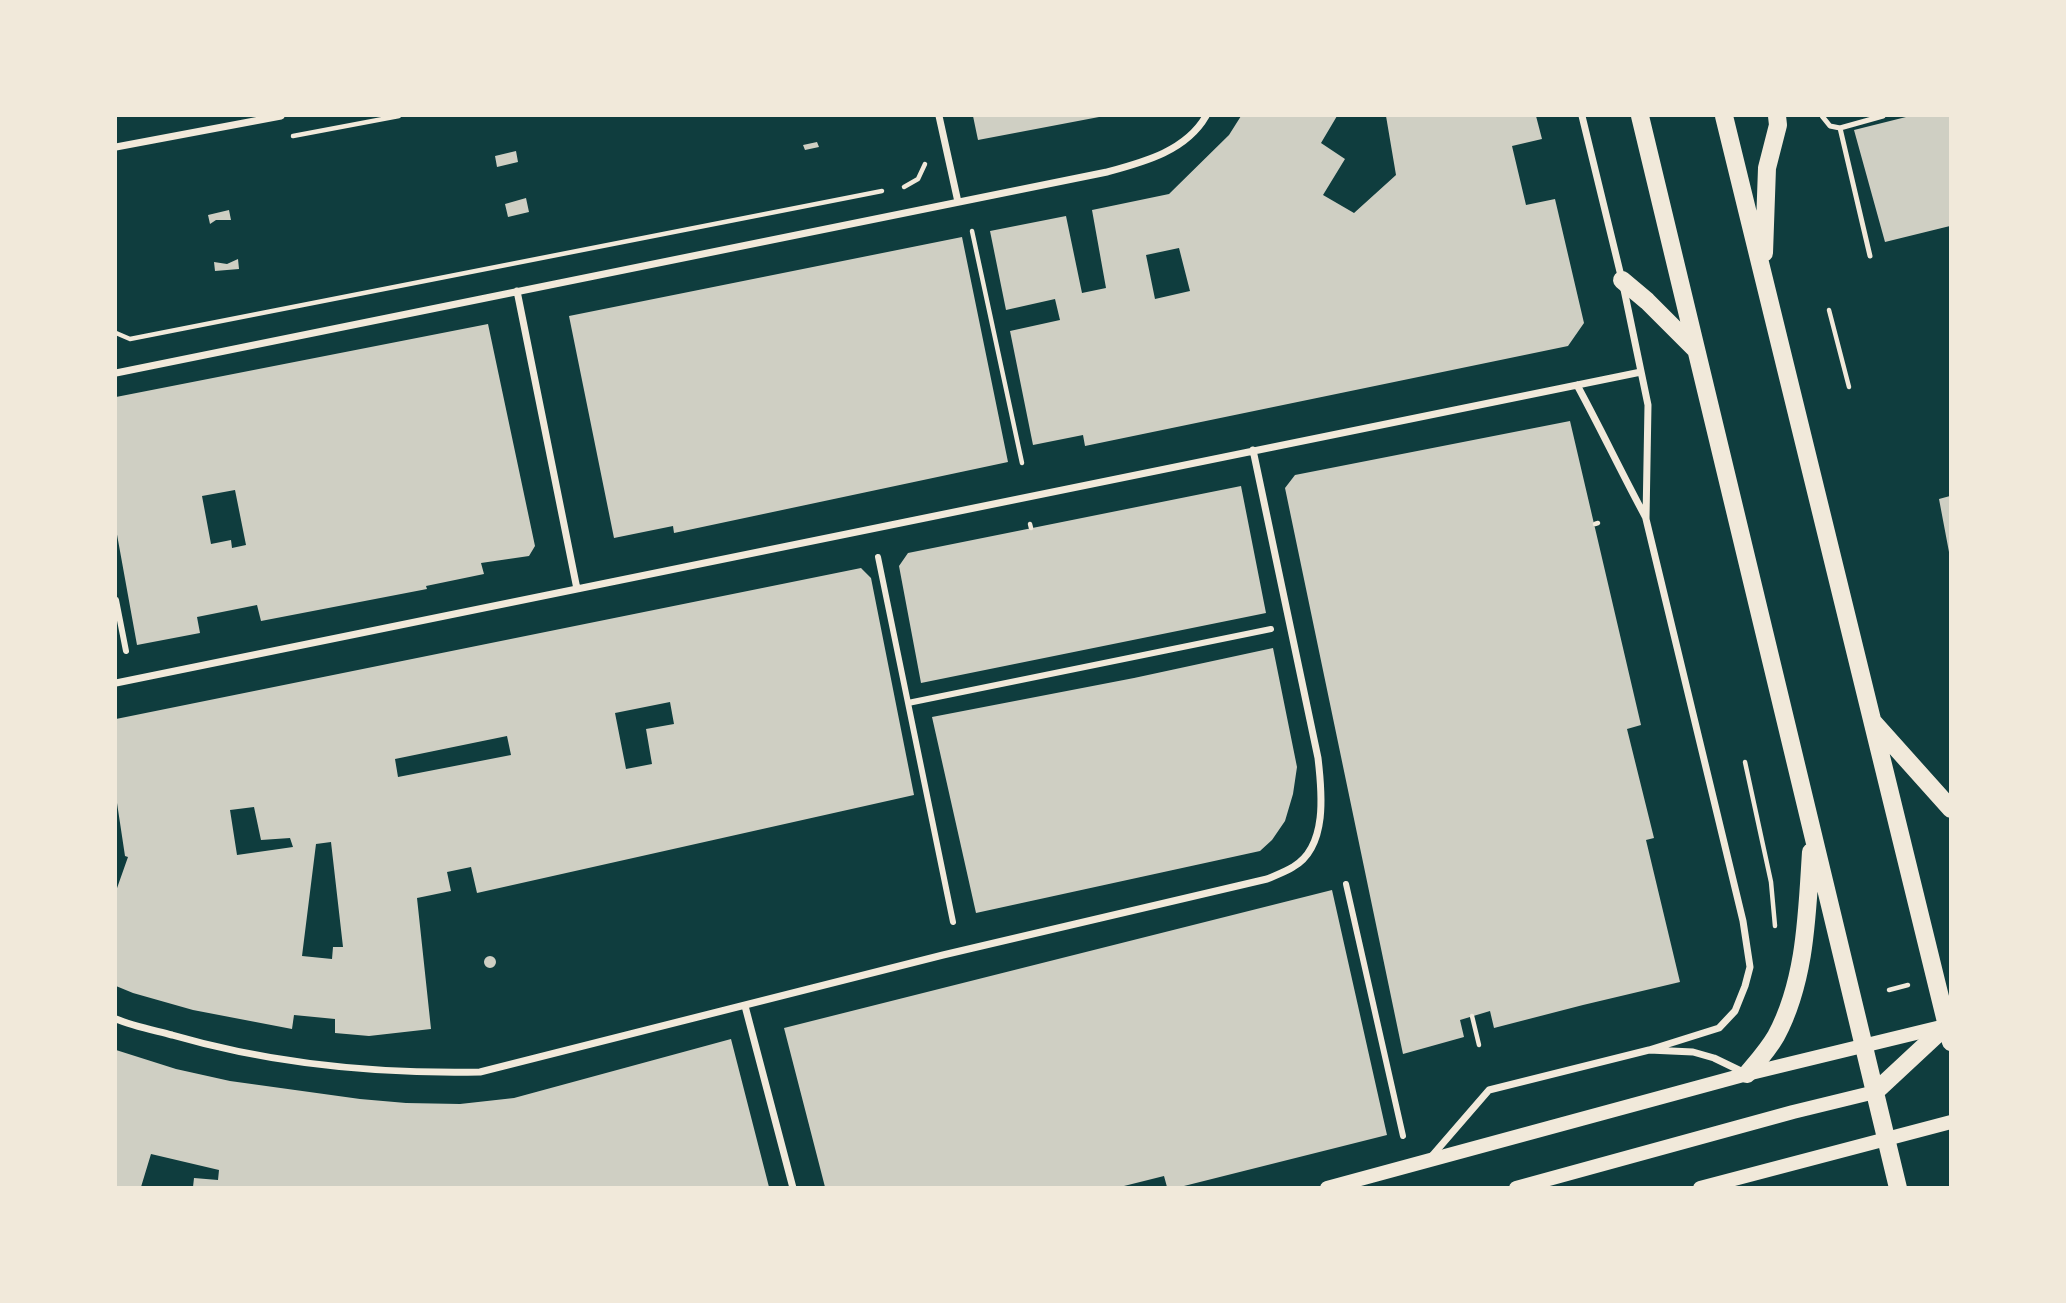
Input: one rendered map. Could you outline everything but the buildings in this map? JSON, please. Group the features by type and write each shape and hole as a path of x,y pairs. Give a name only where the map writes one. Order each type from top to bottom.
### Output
{"main road":[{"path":"1640,116 1898,1188"},
{"path":"1724,116 1949,1031"},
{"path":"1763,274 1767,168 1778,125 1777,116"},
{"path":"1622,281 1647,301 1696,350"},
{"path":"1872,722 1951,809"},
{"path":"1747,1074 1775,1038 1784,1020 1794,985 1804,944 1813,835"},
{"path":"1327,1188 1747,1074 1864,1045 1949,1031"},
{"path":"1516,1188 1875,1092 1949,1031"},
{"path":"1700,1188 1951,1122"}],"street":[{"path":"116,147 281,116"},
{"path":"939,116 958,202"},
{"path":"116,373 1107,172 1145,162 1184,141 1206,116"},
{"path":"1428,1160 1489,1090 1649,1050 1718,1028 1735,1011 1750,967 1743,921 1646,519 1648,405 1622,281 1582,116"},
{"path":"517,291 577,589"},
{"path":"116,683 1641,372"},
{"path":"1577,385 1646,519"},
{"path":"116,1018 208,1045 250,1054 365,1070 480,1072 959,951 1268,878 1295,866 1312,848 1320,821 1322,791 1318,758 1253,450"},
{"path":"878,557 953,922"},
{"path":"116,600 126,651"},
{"path":"908,703 1271,629"},
{"path":"1346,884 1403,1136"},
{"path":"745,1006 793,1188"},
{"path":"1649,1050 1693,1052 1714,1058 1747,1074"}],"lane":[{"path":"1823,118 1830,127 1840,128 1883,116"},
{"path":"1840,128 1870,256"}],"path":[{"path":"116,333 130,339 907,187 918,179"},
{"path":"972,231 1022,463"},
{"path":"1829,310 1849,387"},
{"path":"1745,762 1775,914"},
{"path":"1889,990 1912,984"},
{"path":"1472,1016 1479,1045"}]}
